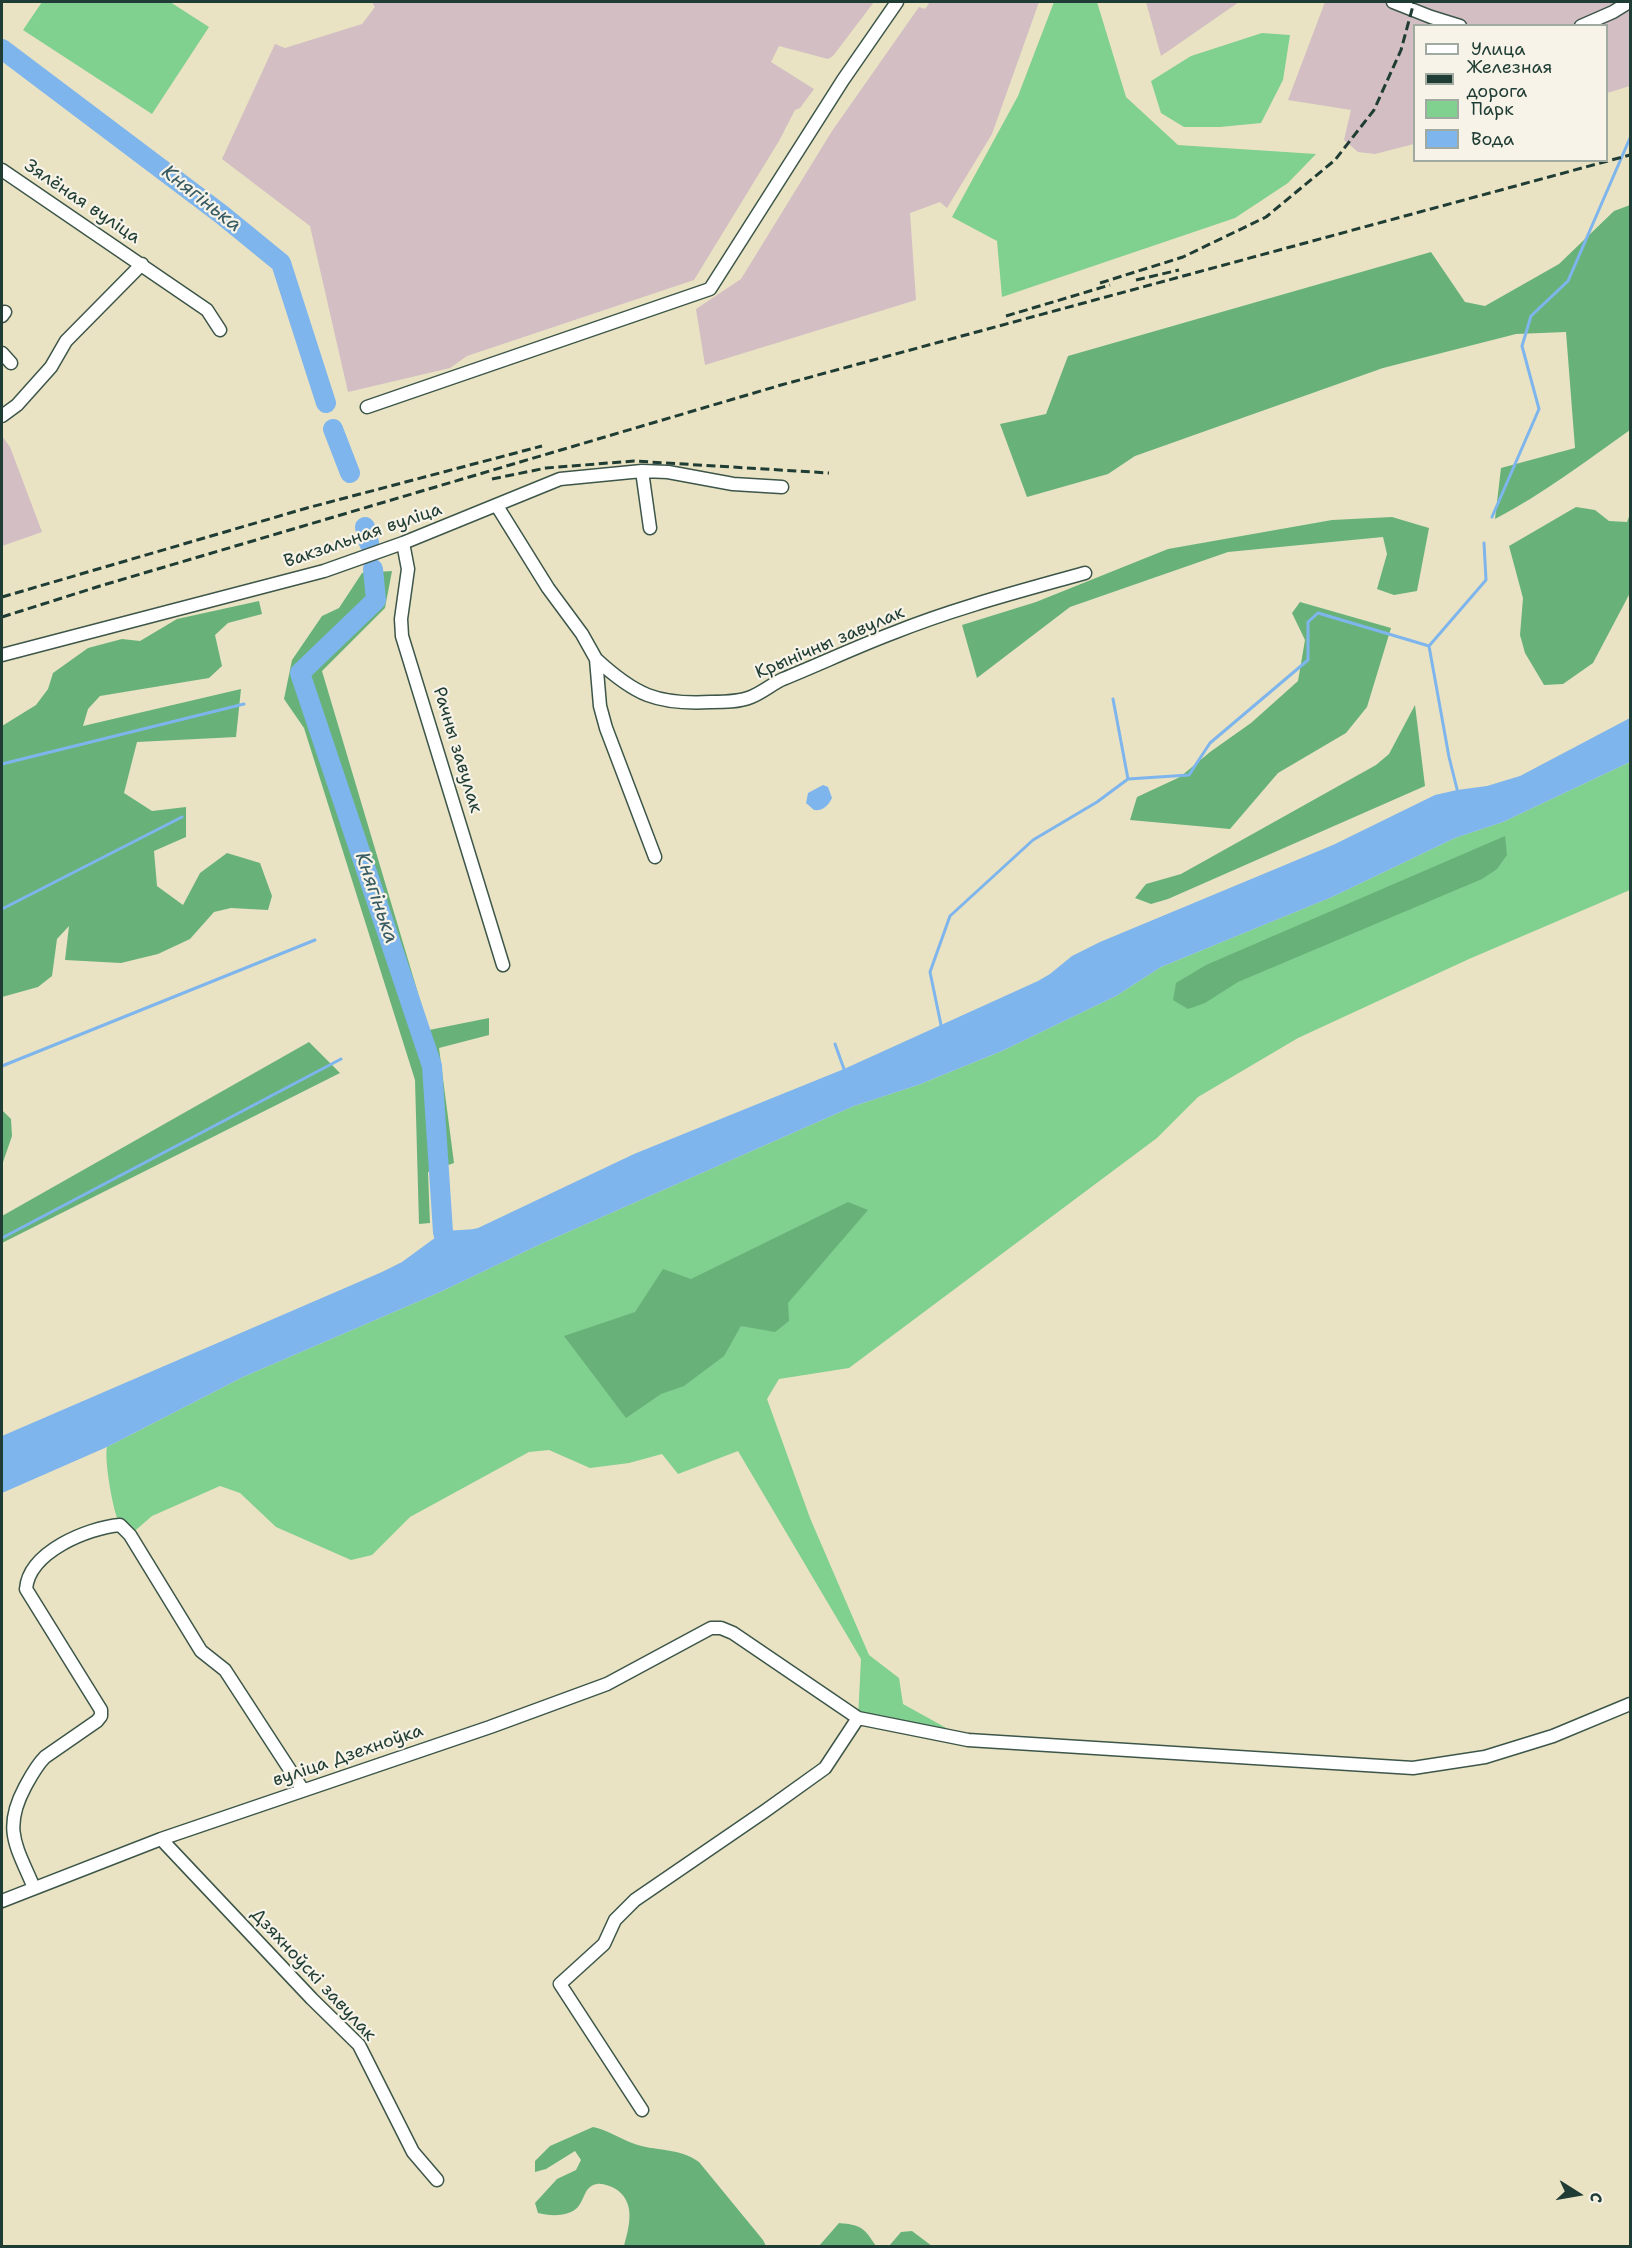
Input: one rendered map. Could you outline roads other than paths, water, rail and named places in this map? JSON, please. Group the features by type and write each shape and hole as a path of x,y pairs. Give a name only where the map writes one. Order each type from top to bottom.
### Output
{"street":[{"path":"367,407 710,289 843,80 897,2"},
{"path":"1393,2 1454,24"},
{"path":"1586,24 1629,2"},
{"name":"Зялёная вуліца","path":"2,170 207,310 220,330"},
{"name":"Зялёная вуліца","path":"2,416 17,405 51,367 66,341 142,264"},
{"path":"2,353 11,363"},
{"path":"642,471 650,528"},
{"name":"Вакзальная вуліца","path":"2,655 324,571 403,543 560,479 642,471 668,472 733,484 782,487"},
{"path":"497,506 548,588 582,634 596,659 600,706 606,728 654,857"},
{"name":"Рачны завулак","path":"403,543 408,569 401,619 402,636 503,965"},
{"name":"Крынічны завулак","path":"596,659 631,688 648,696 690,703 732,701 751,697 777,682 895,632 995,599 1085,573"},
{"path":"34,1888 13,1836 13,1814 18,1799 45,1756 97,1721 101,1716 101,1710 26,1589 27,1578 31,1569 44,1557 74,1537 92,1530 120,1525 130,1535 201,1651 225,1670 303,1790"},
{"name":"вуліца Дзехноўка","path":"2,1901 161,1839 490,1727 608,1684 711,1628 733,1633 858,1718"},
{"path":"642,2110 560,1984 604,1944 615,1920 635,1900 825,1767 858,1718 968,1740 1413,1768 1485,1757 1552,1736 1630,1704"},
{"path":"1617,1709 1630,1716"},
{"name":"Дзяхноўскі завулак","path":"161,1839 312,1999 360,2045 413,2152 436,2180"}],"water":[{"path":"1630,718 1630,762 1503,822 1455,838 1332,897 1161,967 1116,996 1002,1051 918,1085 854,1106 543,1243 438,1293 243,1377 107,1447 2,1493 2,1436 382,1272 402,1262 443,1232 478,1228 634,1154 844,1069 1038,981 1072,956 1100,942 1333,845 1435,795 1487,786 1520,776"},
{"path":"823,785 828,787 832,798 825,807 814,810 806,803 808,793"}],"waterway":[{"name":"Княгінька","path":"2,49 221,214 281,263 326,403"},
{"path":"1492,517 1539,409 1522,346 1531,316 1568,281 1630,138"},
{"name":"Княгінька","path":"333,429 350,473"},
{"name":"Княгінька","path":"365,527 369,543"},
{"path":"1458,793 1449,757 1429,646 1486,580 1484,543"},
{"name":"Княгінька","path":"373,569 376,600 300,673 432,1066 443,1232 450,1258"},
{"path":"1128,779 1189,775 1210,743 1308,660 1308,622 1318,613 1429,646"},
{"path":"941,1025 930,972 950,916 1033,840 1097,802 1128,779 1113,699"},
{"path":"2,764 244,704"},
{"path":"2,909 182,817"},
{"path":"2,1066 315,940"},
{"path":"835,1044 844,1069"},
{"path":"2,1238 341,1059"}],"railway":[{"path":"1100,283 1183,257 1266,217 1335,160 1374,110 1401,50 1414,2"},
{"path":"1608,161 1630,155"},
{"path":"2,617 781,385 1604,162"},
{"path":"1136,280 1179,270"},
{"path":"1006,316 1110,285"},
{"path":"2,597 307,508 542,446"},
{"path":"492,479 546,468 634,461 829,473"}]}
